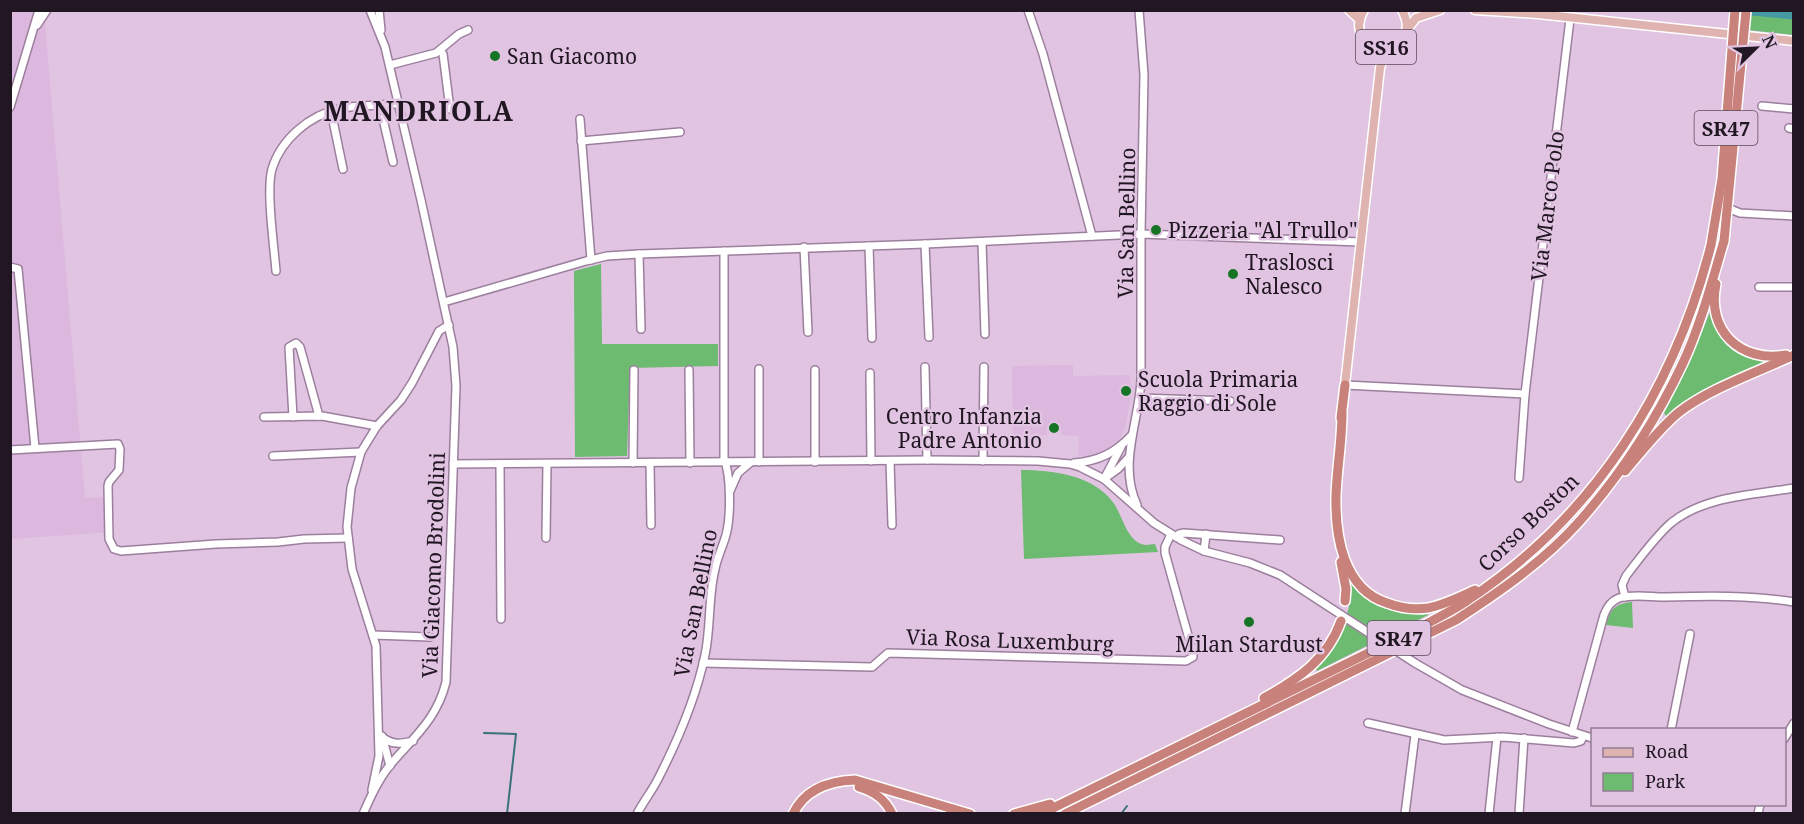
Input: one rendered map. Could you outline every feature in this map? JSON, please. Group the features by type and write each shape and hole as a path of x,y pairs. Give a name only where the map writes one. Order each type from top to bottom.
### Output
{"highway":[{"name":"Corso Boston","path":"1070,798 1413,631 1449,611 1490,585 1564,519 1619,453 1646,411 1672,358 1701,283 1711,245 1722,179 1735,10"},
{"name":"Corso Boston","path":"1107,793 1456,620 1540,560 1577,524 1621,469 1653,418 1684,362 1713,281 1724,241 1746,10"},
{"name":"SR47","path":"1724,241 1722,264 1714,296 1714,309 1720,329 1735,344 1754,356 1770,358 1794,355"},
{"name":"SR47","path":"1577,524 1600,501 1658,432 1680,412 1710,394 1794,355"},
{"path":"1345,385 1337,437 1332,502 1333,530 1346,588 1345,601"},
{"path":"1342,413 1336,495 1338,529 1346,566 1361,587 1380,601 1402,608 1428,608 1490,585"},
{"path":"1226,723 1242,710 1294,681 1324,652 1341,621"},
{"path":"793,813 806,796 825,784 855,780 970,813"},
{"path":"799,813 823,790 842,785 858,786 874,793 890,808 892,813"},
{"path":"1065,813 1107,793"},
{"path":"1073,813 1107,793"},
{"path":"1014,813 1070,798"},
{"path":"1041,813 1070,798"}],"main road":[{"name":"SS16","path":"1349,10 1360,20"},
{"name":"SS16","path":"1364,10 1360,20 1362,34 1372,45 1379,47 1393,45 1416,18 1440,10"},
{"name":"SS16","path":"1402,10 1406,19 1404,34"},
{"path":"1475,10 1538,14 1794,41"},
{"path":"1372,45 1380,68"},
{"path":"1345,385 1380,68 1384,55 1393,45"}],"street":[{"path":"10,107 39,10"},
{"path":"33,33 47,10"},
{"path":"1028,10 1043,54 1092,236"},
{"name":"Via San Bellino","path":"1139,10 1144,75 1140,398 1129,457 1130,485 1139,510"},
{"name":"Via Giacomo Brodolini","path":"372,793 389,766 430,721 446,682 456,386 453,347 444,302 390,65 373,11"},
{"name":"Via Marco Polo","path":"1519,478 1525,394 1570,19"},
{"path":"390,65 431,55 468,30"},
{"path":"440,50 443,54 450,109"},
{"path":"276,271 270,184 272,169 280,152 291,137 314,118 331,111 341,108 399,103"},
{"path":"385,105 386,114 383,119 393,162"},
{"path":"1762,106 1794,109"},
{"path":"331,111 344,169"},
{"path":"580,119 591,260"},
{"path":"581,141 680,132"},
{"path":"1724,207 1740,213 1794,216"},
{"path":"444,302 591,260 639,254 1141,234 1361,242"},
{"path":"982,242 985,334"},
{"path":"925,244 929,338"},
{"path":"869,246 872,339"},
{"path":"804,248 808,332"},
{"name":"Via San Bellino","path":"637,813 658,780 682,727 703,663 709,630 712,585 727,532 729,493 728,467 724,449 724,251"},
{"path":"639,254 641,330"},
{"path":"10,267 18,269 35,448"},
{"path":"1760,286 1794,286"},
{"path":"363,813 372,793 379,756 376,646 352,569 346,527 351,488 361,452 377,426 412,383 438,331 449,326"},
{"path":"293,417 289,347 296,343 300,347 319,416"},
{"path":"925,367 927,460"},
{"path":"983,461 984,367"},
{"path":"759,369 759,462"},
{"path":"633,464 634,370"},
{"path":"689,370 690,463"},
{"path":"815,370 815,462"},
{"path":"870,373 871,461"},
{"path":"1345,385 1525,394"},
{"path":"1140,398 1230,400"},
{"path":"264,417 319,416 377,426"},
{"path":"453,464 927,460 1038,461 1070,464 1103,457 1122,445 1132,435"},
{"path":"10,450 118,444 120,449 119,470 108,486 109,538 114,549 121,551 278,542 304,538 348,538"},
{"path":"1104,479 1122,445"},
{"path":"273,456 361,452"},
{"path":"1104,479 1118,470 1129,457"},
{"path":"890,461 892,525"},
{"name":"Via San Bellino","path":"729,493 739,472 751,462"},
{"path":"736,463 739,472"},
{"path":"500,464 501,619"},
{"path":"546,538 547,464"},
{"path":"650,464 651,525"},
{"path":"1070,464 1104,479 1173,536 1204,551 1250,563 1280,575 1414,663 1462,690 1591,738"},
{"path":"1625,597 1622,585 1626,576 1667,528 1683,515 1716,501 1794,488"},
{"path":"1173,536 1184,533 1280,540"},
{"path":"1204,551 1206,534"},
{"name":"Via Rosa Luxemburg","path":"703,663 872,667 888,653 1186,661 1193,657 1193,653 1165,553 1165,547 1173,536"},
{"path":"1572,732 1604,615 1607,607 1613,601 1625,597 1736,596 1794,602"},
{"path":"1671,728 1690,634"},
{"path":"373,635 430,637"},
{"path":"1368,723 1444,740 1497,737 1574,742 1581,741 1583,736"},
{"path":"1786,737 1794,723"},
{"path":"379,728 389,766"},
{"path":"1405,813 1415,735"},
{"path":"382,736 389,742 413,741"},
{"path":"1489,813 1497,737"},
{"path":"1519,813 1524,738"},
{"path":"379,756 381,762 389,766"}],"shaded area":[{"path":"11,11 44,11 85,498 108,497 111,532 11,539"},
{"path":"1073,365 1073,376 1130,375 1130,385 1133,385 1125,429 1119,440 1102,452 1078,456 1079,436 1062,435 1061,428 1047,429 1047,435 1013,435 1012,366"}],"green space":[{"path":"1748,11 1793,11 1793,35 1747,30"},
{"path":"601,264 602,344 718,344 718,366 630,368 627,456 575,457 574,271"},
{"path":"1712,307 1725,336 1732,345 1740,350 1762,355 1793,354 1668,419 1664,413 1689,363"},
{"path":"1021,470 1058,473 1094,485 1112,501 1129,534 1139,543 1155,544 1158,552 1024,559"},
{"path":"1353,581 1362,591 1427,611 1428,615 1317,671 1315,667 1342,630 1349,607 1348,584"},
{"path":"1632,602 1633,628 1606,625 1614,608"}],"waterway":[{"path":"1731,10 1794,16"},
{"path":"484,733 516,734 507,814"},
{"path":"1121,814 1127,806"}],"place":[{"name":"San Giacomo","path":"495,56"},
{"name":"Pizzeria \"Al Trullo\"","path":"1156,230"},
{"name":"Traslosci Nalesco","path":"1233,274"},
{"name":"Scuola Primaria Raggio di Sole","path":"1126,391"},
{"name":"Centro Infanzia Padre Antonio","path":"1054,428"},
{"name":"Milan Stardust","path":"1249,622"}],"district":[{"name":"MANDRIOLA","path":"419,110"}]}
